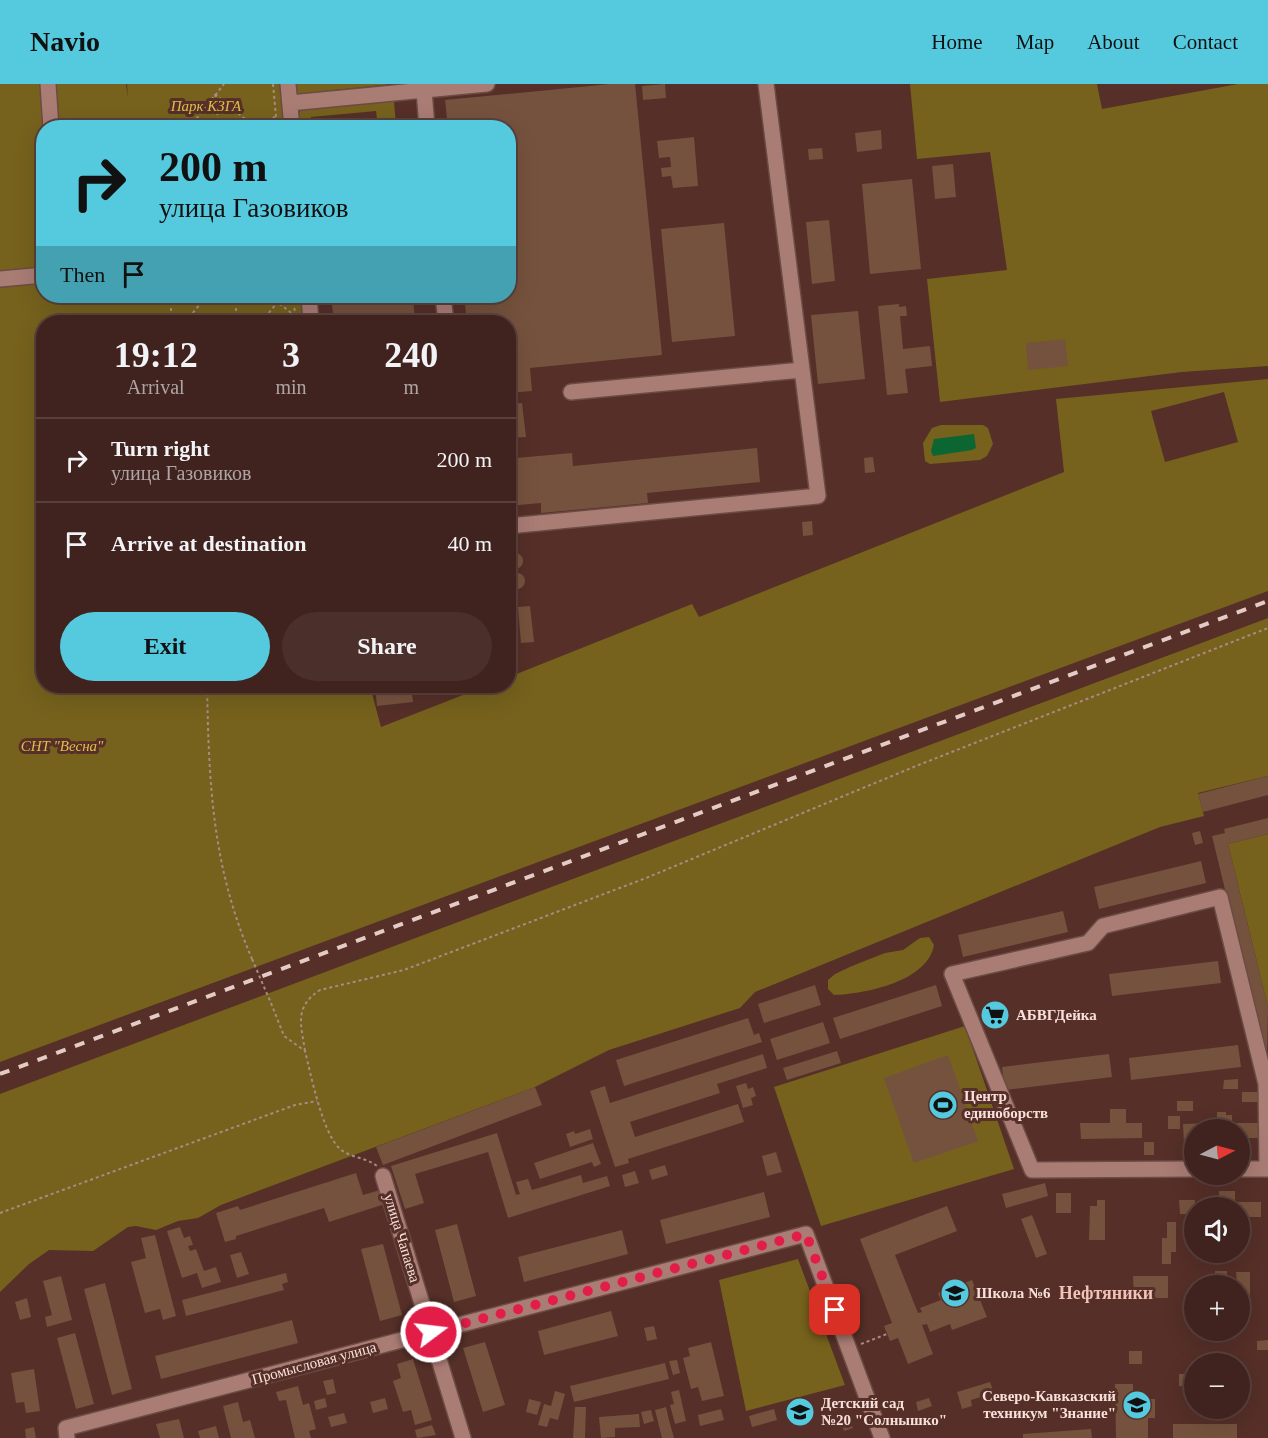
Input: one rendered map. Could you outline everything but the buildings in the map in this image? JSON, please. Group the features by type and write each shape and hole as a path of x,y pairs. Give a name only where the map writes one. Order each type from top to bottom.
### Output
{"street":[{"path":"48,84 50,120"},
{"path":"288,84 291,120"},
{"path":"290,103 487,84"},
{"path":"516,525 818,496 766,84"},
{"path":"424,90 426,120"},
{"path":"0,279 36,276"},
{"path":"571,392 802,370"},
{"path":"1184,1169 1032,1170 952,974 1088,943 1103,926 1220,897 1266,1084 1268,1169 1250,1169"},
{"name":"улица Чапаева","path":"383,1176 463,1438"},
{"name":"Промысловая улица","path":"66,1433 431,1332 806,1234 849,1348"},
{"path":"849,1348 882,1438"}],"path":[{"path":"195,120 224,84"},
{"path":"273,84 276,120"},
{"path":"215,94 218,120"},
{"path":"215,94 246,120"},
{"path":"272,120 276,115"},
{"path":"191,315 201,303"},
{"path":"267,315 277,303"},
{"path":"279,303 294,315"},
{"path":"383,1176 376,1164 340,1149 317,1101 305,1051 301,1010 310,996 320,990 404,969 635,882 916,766 1268,628"},
{"path":"207,693 208,776 215,828 233,915 284,1036 305,1051"},
{"path":"0,1213 295,1105 317,1101"},
{"path":"849,1348 887,1334"}],"green space":[{"path":"0,84 126,84 128,98 127,84 281,84 285,120 36,120 36,303 303,303 303,315 36,315 36,693 372,693 381,727 468,693 516,693 516,674 692,604 699,617 1064,472 1056,399 1268,379 1268,591 0,1062","holes":["1224,392 1238,442 1165,462 1151,411"]},
{"path":"296,84 392,84 297,94"},
{"path":"910,84 1097,84 1102,109 1238,84 1268,84 1268,366 1182,372 940,402 927,279 1007,270 990,152 917,159"},
{"path":"394,100 395,120 377,120 376,111 300,120 299,112 303,109"},
{"path":"941,425 983,425 988,428 993,444 987,456 980,460 930,464 925,461 923,443 932,428"},
{"path":"1268,618 1268,776 1198,793 1204,816 1160,827 755,992 740,1008 609,1050 535,1087 221,1205 198,1218 178,1221 156,1230 136,1226 128,1227 93,1251 49,1250 29,1264 0,1292 0,1094"},
{"path":"1268,834 1268,1007 1228,844"},
{"path":"929,937 934,945 929,957 920,968 908,976 894,983 862,992 834,995 828,989 828,980 835,974 885,953 903,950 920,938"},
{"path":"965,1026 1014,1169 821,1226 774,1087"},
{"path":"798,1259 845,1385 746,1411 719,1280"}],"shaded area":[{"path":"974,434 976,448 933,456 931,451 934,439"}],"railway":[{"path":"0,1074 1268,601"}],"place":[{"name":"АБВГДейка","path":"995,1015"},
{"name":"Центр единоборств","path":"943,1105"},
{"name":"Школа №6","path":"955,1293"},
{"name":"Северо-Кавказский техникум \"Знание\"","path":"1137,1405"},
{"name":"Детский сад №20 \"Солнышко\"","path":"800,1412"}],"district":[{"name":"Нефтяники","path":"1106,1293"}],"route":[{"path":"431,1332 806,1234 835,1310"}],"park label":[{"name":"Парк КЗГА","path":"206,106"},
{"name":"СНТ \"Весна\"","path":"62,746"}]}
